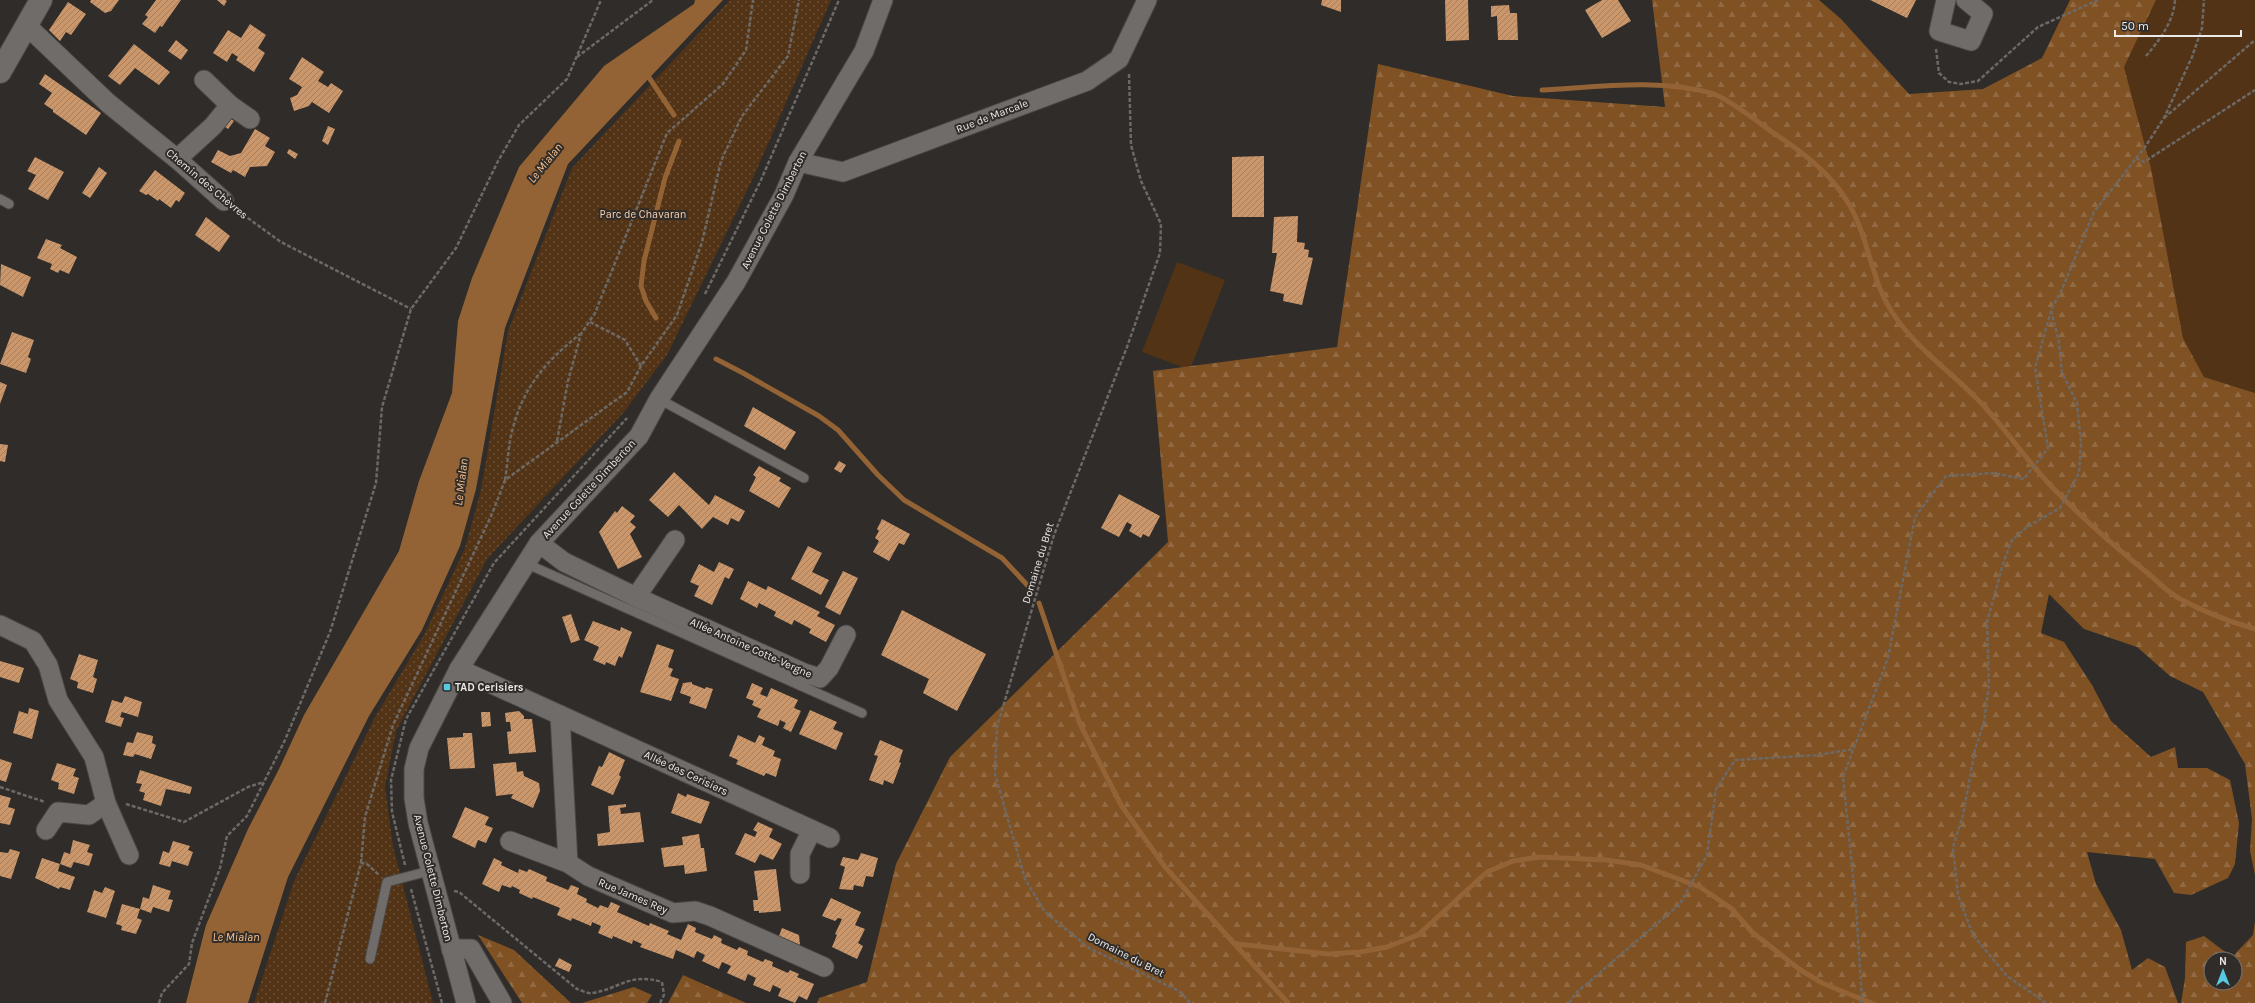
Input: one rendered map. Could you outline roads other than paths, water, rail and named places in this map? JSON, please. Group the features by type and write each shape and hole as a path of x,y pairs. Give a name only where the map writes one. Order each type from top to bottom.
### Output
{"main road":[{"path":"0,72 41,0"}],"street":[{"name":"Avenue Colette Dimberton","path":"466,1003 431,880 418,824 414,798 414,770 419,748 427,729 459,669 525,563 539,543 639,436 659,399 736,282 784,196 798,162 864,50 883,0"},
{"name":"Rue de Marcale","path":"798,162 843,172 1087,81 1119,60 1147,0"},
{"path":"1946,0 1939,31 1971,41 1983,14 1966,0"},
{"name":"Chemin des Chèvres","path":"26,25 108,103 177,158 224,201"},
{"path":"204,80 230,105 250,119"},
{"path":"177,158 213,126 230,105"},
{"path":"636,597 675,540"},
{"name":"Allée Antoine Cotte-Vergne","path":"539,543 564,562 636,597 820,678 829,668 846,635"},
{"path":"0,625 32,641 48,665 58,700 94,757 106,802 129,855"},
{"name":"Allée des Cerisiers","path":"459,669 830,838"},
{"path":"560,715 568,863"},
{"path":"46,830 58,812 89,815 106,802"},
{"path":"800,874 800,854 812,830"},
{"name":"Rue James Rey","path":"510,841 568,863 588,876 673,913 695,911 710,916 824,967"},
{"path":"451,949 471,949 502,1003"}],"lane":[{"path":"0,199 9,204"},
{"path":"659,399 804,478"},
{"path":"525,563 862,713"},
{"path":"370,959 387,882 431,880"}],"water":[{"name":"Le Mialan","path":"695,0 723,0 568,164 505,328 476,489 460,546 422,630 369,716 288,877 248,1003 186,1003 206,925 248,829 279,769 304,715 399,551 419,481 452,393 458,321 472,278 519,167 604,66 694,4"}],"waterway":[{"path":"646,73 674,115"},
{"path":"1542,90 1628,85 1672,86 1693,89 1714,94 1728,101 1798,150 1825,173 1841,191 1847,201 1860,228 1879,285 1892,312 1912,338 1982,404 2050,485 2098,532 2179,599 2210,613 2255,629"},
{"path":"656,318 646,301 641,286 644,261 665,178 679,141"},
{"path":"716,359 819,416 838,430 878,475 904,500 1002,558 1030,588"},
{"path":"1039,603 1080,724 1121,805 1165,867 1288,1003"},
{"path":"1237,944 1328,954 1360,952 1387,947 1418,935 1487,872 1513,861 1540,857 1606,860 1641,865 1700,887 1732,909 1752,932 1799,969 1822,983 1871,1003"}],"place":[{"name":"TAD Cerisiers","path":"447,687"}],"park label":[{"name":"Parc de Chavaran","path":"643,214"}]}
